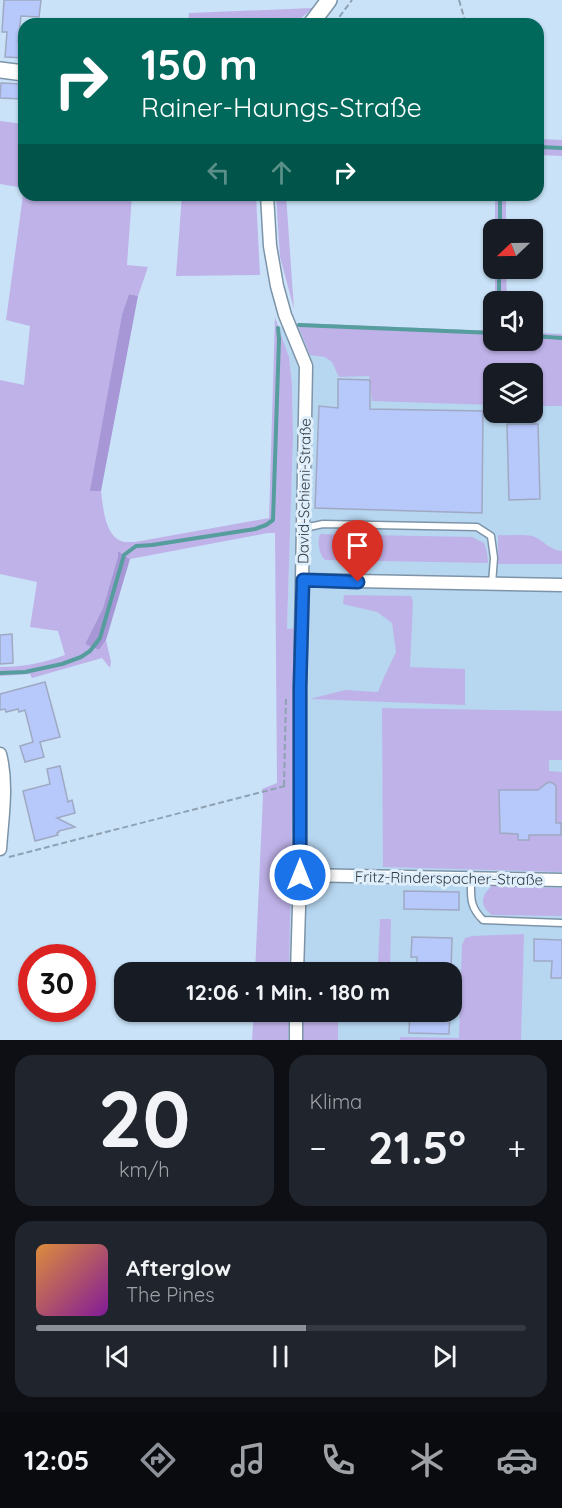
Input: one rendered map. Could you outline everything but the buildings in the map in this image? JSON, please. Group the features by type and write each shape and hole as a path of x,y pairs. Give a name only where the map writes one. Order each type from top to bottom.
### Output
{"street":[{"path":"316,18 329,0"},
{"path":"0,70 18,72"},
{"name":"David-Schieni-Straße","path":"267,201 270,246 277,286 285,315 306,366 297,962"},
{"path":"303,580 562,585"},
{"path":"0,754 4,786 0,849"},
{"name":"Fritz-Rinderspacher-Straße","path":"300,875 562,880"},
{"path":"296,1040 297,1022"}],"lane":[{"path":"303,528 323,524 477,527 491,536 494,558 492,584"},
{"path":"471,878 471,900 474,911 483,920 562,923"}],"path":[{"path":"338,18 352,0"},
{"path":"459,0 464,18"},
{"path":"284,786 286,696"},
{"path":"0,860 300,783"}],"shaded area":[{"path":"313,8 301,18 189,18 189,13"},
{"path":"0,121 18,123 18,187 0,184"},
{"path":"544,139 562,140 562,156 544,155"},
{"path":"22,201 132,201 127,265 148,267 138,296 129,294 122,314 91,490 101,491 106,521 113,535 118,540 135,542 269,518 275,317 289,357 292,384 293,437 287,629 296,628 289,962 255,962 262,789 277,783 275,533 130,559 118,551 103,608 85,644 99,650 106,640 111,662 110,668 102,658 32,678 30,674 0,676 0,667 33,664 65,655 58,631 30,627 37,582 0,574 0,380 24,385 30,326 6,320"},
{"path":"182,201 256,201 260,275 176,276"},
{"path":"276,201 286,201 294,309 280,257"},
{"path":"495,201 506,201 506,219 495,219"},
{"path":"495,279 506,279 507,291 495,291"},
{"path":"129,294 138,296 101,491 90,491 122,314"},
{"path":"296,323 483,331 483,351 543,351 543,333 562,334 562,1040 288,1040 289,1022 462,1022 462,962 289,962 295,628 287,630 293,437 289,357 279,327"},
{"path":"297,323 483,331 483,351 543,351 543,333 562,334 562,406 543,406 543,363 483,363 483,405 372,401 369,376 339,377 332,362 325,357 310,355"},
{"path":"320,534 472,537 484,543 488,563 325,560 319,548"},
{"path":"498,535 536,537 553,549 562,551 562,564 498,564"},
{"path":"118,551 130,559 106,640 99,650 85,644 103,608"},
{"path":"344,595 411,596 413,603 410,667 465,669 465,705 310,699 345,690 378,692 396,652 392,623 377,612 343,604"},
{"path":"382,708 562,711 562,760 549,760 549,771 562,772 562,872 383,867"},
{"path":"492,886 562,888 562,916 492,915 485,908 483,901 485,893"},
{"path":"380,919 391,919 390,962 378,962"},
{"path":"524,934 521,1040 400,1040 400,1037 459,1038 460,1022 462,1022 462,945 465,938"},
{"path":"253,1022 289,1022 288,1040 252,1040"},
{"path":"300,1022 338,1022 338,1040 300,1040"}],"waterway":[{"path":"544,147 562,148"},
{"path":"500,201 500,219"},
{"path":"499,279 499,291"},
{"path":"299,325 483,333"},
{"path":"0,673 25,672 62,664 90,651 100,638 124,555 136,546 255,529 273,520 278,328"},
{"path":"543,337 562,338"}],"route":[{"path":"300,875 300,687 303,580 358,582"}]}
